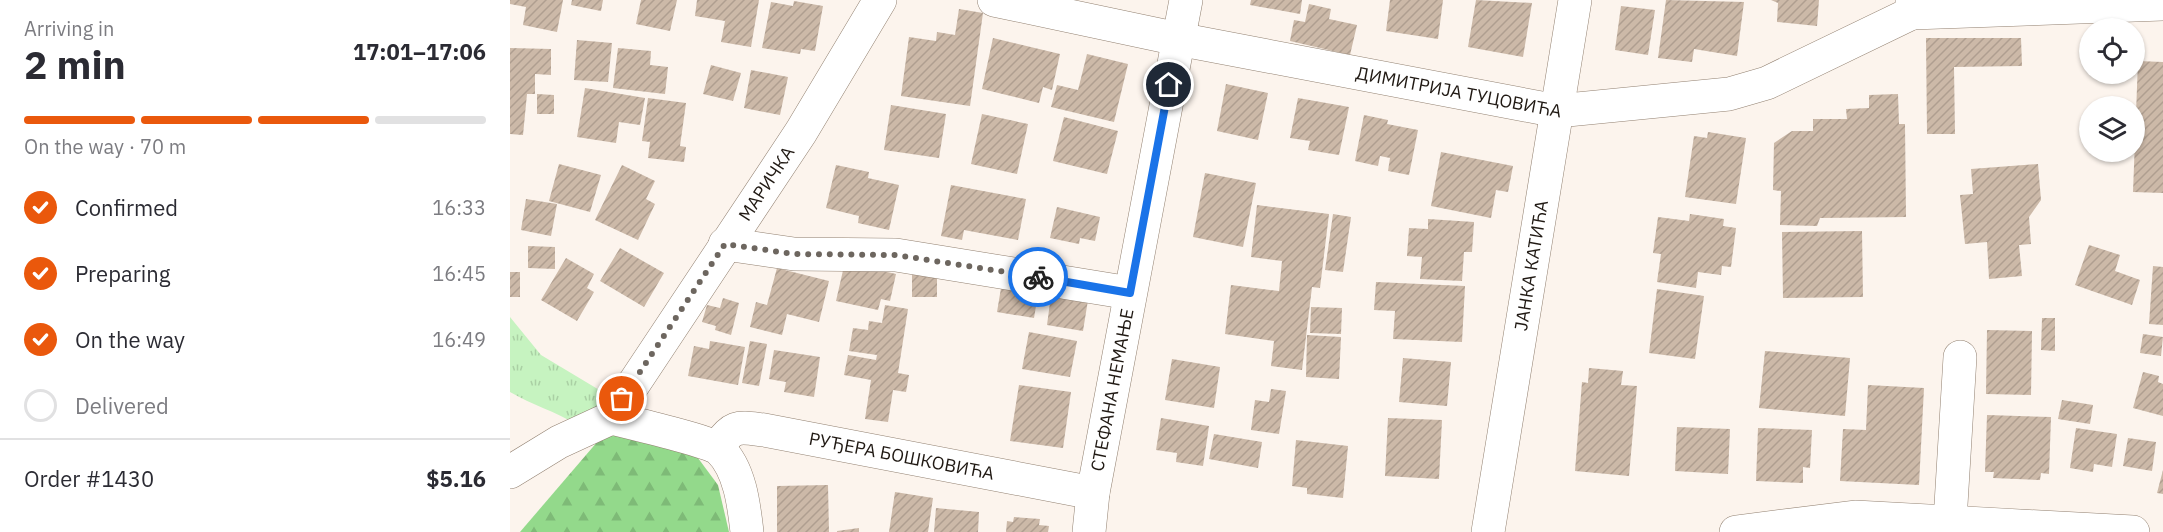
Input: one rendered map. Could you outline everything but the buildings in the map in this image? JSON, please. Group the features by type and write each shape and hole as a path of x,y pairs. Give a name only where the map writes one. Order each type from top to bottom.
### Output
{"street":[{"name":"МАРИЧКА","path":"611,418 801,132 880,0"},
{"name":"ДИМИТРИЈА ТУЦОВИЋА","path":"994,0 1178,39 1557,111 1729,94 1767,83 1912,6 2163,4"},
{"name":"СТЕФАНА НЕМАЊЕ","path":"1089,532 1093,493 1186,0"},
{"name":"ЈАНКА КАТИЋА","path":"1488,532 1575,0"},
{"path":"725,244 794,254 896,255 1130,293"},
{"path":"1950,521 1960,357"},
{"path":"510,472 559,442 611,418 718,447 732,466 744,506 747,532"},
{"name":"РУЂЕРА БОШКОВИЋА","path":"718,447 726,434 738,427 764,430 1093,493"},
{"path":"1736,532 1855,517 2133,532"}],"green space":[{"path":"510,317 541,355 611,397 577,425 510,392"},
{"path":"613,433 695,454 718,485 729,532 520,532 598,441"}],"way so far":[{"path":"622,399 725,244 794,254 896,255 1038,277"}],"route":[{"path":"1038,277 1130,293 1169,85"}]}
